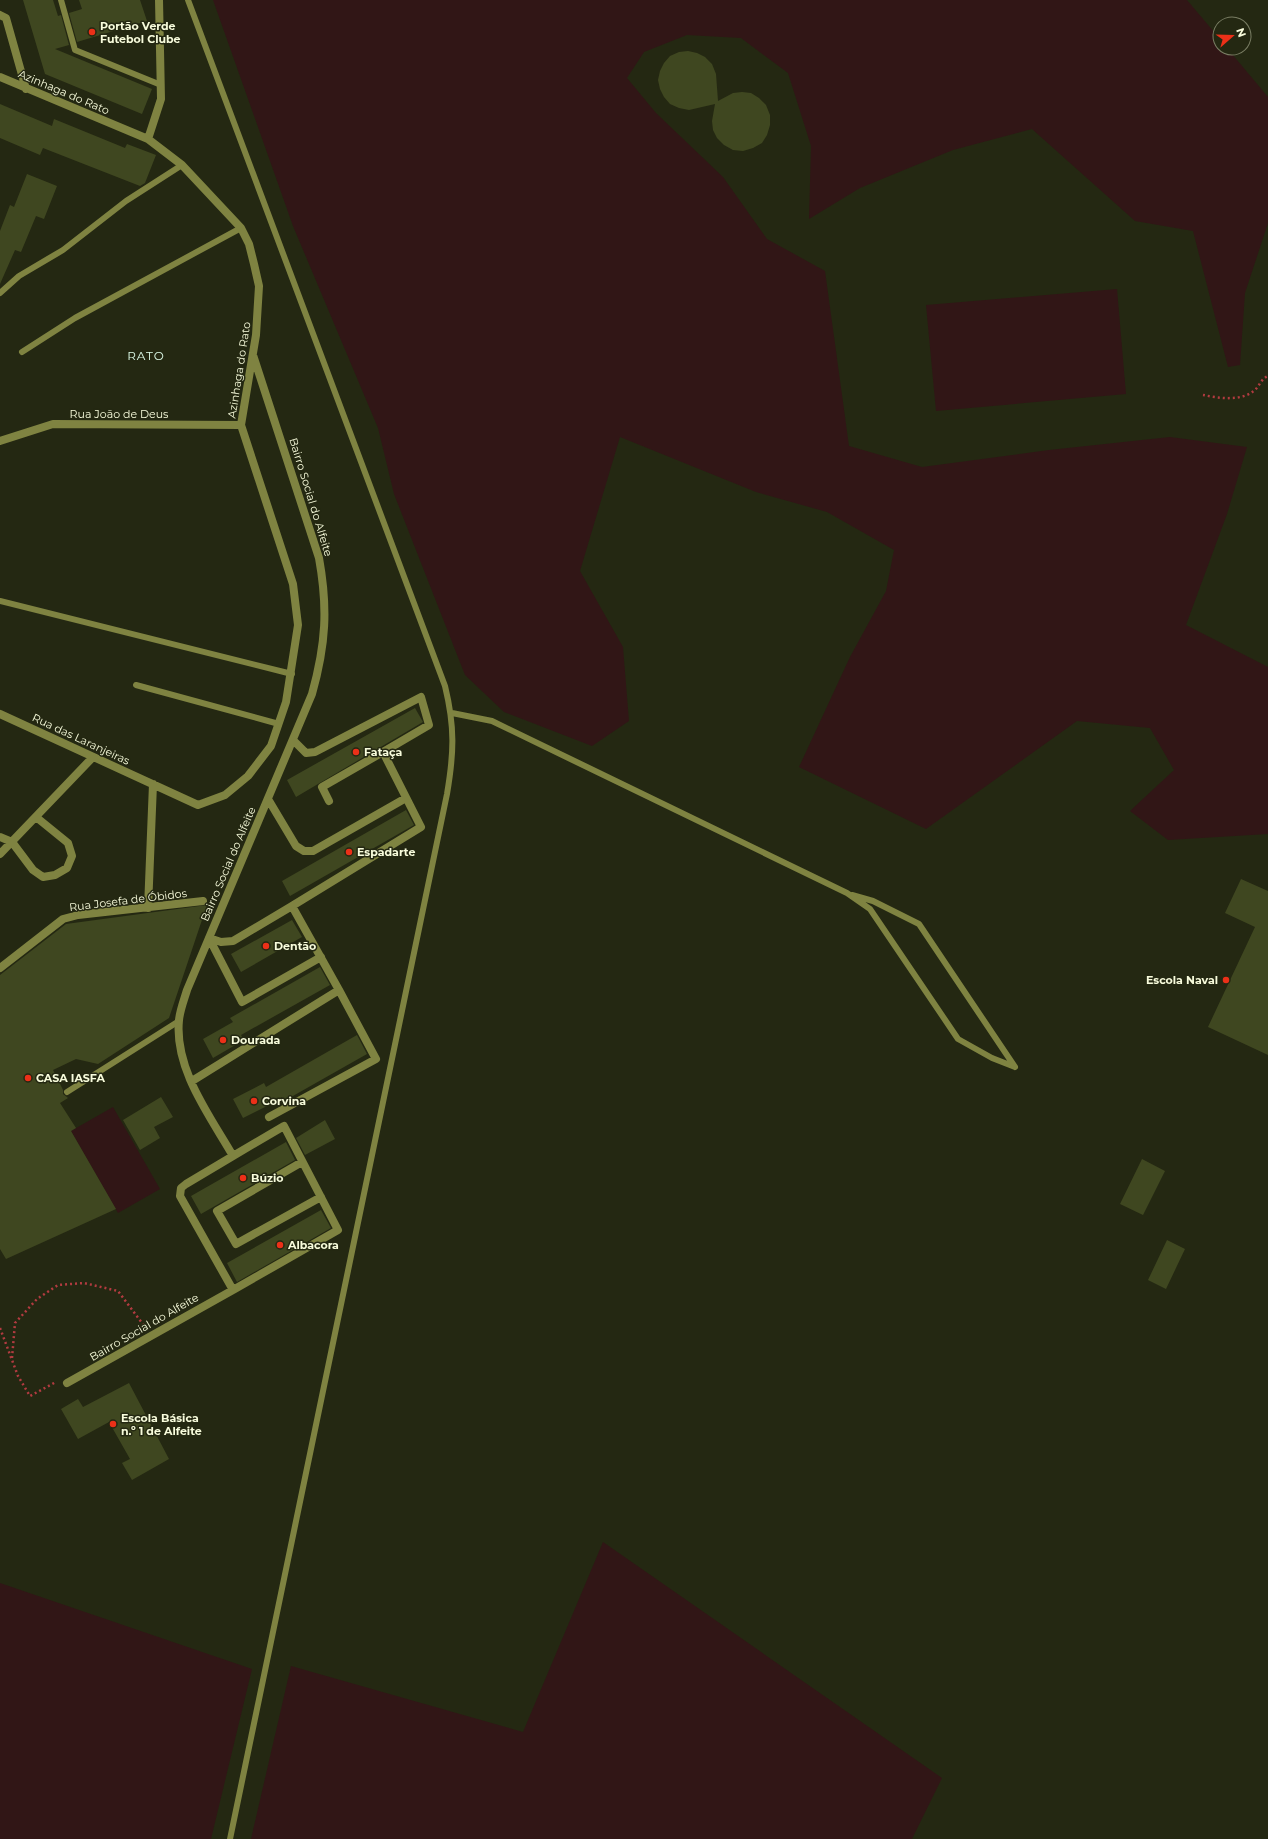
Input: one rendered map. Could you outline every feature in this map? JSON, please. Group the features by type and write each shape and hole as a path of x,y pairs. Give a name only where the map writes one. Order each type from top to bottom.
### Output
{"street":[{"path":"148,139 161,99 159,0"},
{"path":"0,15 6,18 26,89"},
{"name":"Azinhaga do Rato","path":"0,77 148,139 182,164 241,228 249,244 259,286 256,336 241,425 293,584 298,625 292,674 286,702 271,746 248,776 225,795 198,805 153,784"},
{"name":"Bairro Social do Alfeite","path":"233,1156 192,1081 180,1050 179,1021 187,990 312,694 321,663 325,636 324,585 319,558 310,525 253,355"},
{"name":"Rua João de Deus","path":"0,441 53,424 241,425"},
{"path":"293,740 306,753 315,752 421,696 429,725 322,787 329,801"},
{"name":"Rua das Laranjeiras","path":"0,714 153,784"},
{"name":"Bairro Social do Alfeite","path":"209,938 221,942 233,941 421,827 383,752"},
{"path":"0,854 93,757"},
{"path":"148,908 153,784"},
{"name":"Bairro Social do Alfeite","path":"268,799 296,846 304,851 312,851 406,798"},
{"path":"0,837 12,842 33,870 43,877 55,875 67,868 72,856 68,843 36,817"},
{"name":"Rua Josefa de Óbidos","path":"0,968 63,919 78,915 203,901"},
{"path":"269,1117 376,1059 292,906"},
{"name":"Bairro Social do Alfeite","path":"209,938 242,1002 320,957"},
{"path":"192,1081 339,990"},
{"name":"Bairro Social do Alfeite","path":"68,1383 338,1230 284,1126 181,1188 180,1196 232,1290"},
{"path":"302,1162 217,1211 236,1244 321,1197"}],"lane":[{"path":"61,0 75,50 161,85"},
{"path":"188,0 445,686 452,713 453,738 452,763 447,794 230,1839"},
{"path":"0,293 19,276 63,250 126,201 182,164"},
{"path":"22,352 74,318 241,228"},
{"path":"0,601 292,674"},
{"path":"136,685 279,724"},
{"path":"452,713 492,721 847,893 873,901 919,924 1015,1067 992,1058 958,1039 870,909 847,893"},
{"path":"67,1092 179,1021"}],"path":[{"path":"1203,395 1225,399 1246,396 1255,390 1263,378 1268,376"},
{"path":"12,1358 14,1323 37,1299 58,1285 84,1282 118,1291 151,1336"},
{"path":"0,1328 18,1376 30,1396 66,1376 68,1383"}],"shaded area":[{"path":"213,0 1187,0 1212,30 1212,56 1234,56 1268,97 1268,223 1245,293 1240,365 1228,367 1193,231 1135,221 1032,129 953,150 860,188 809,219 811,146 788,73 741,38 687,35 644,52 627,78 656,113 723,177 767,239 825,271 849,446 922,467 1049,450 1170,437 1247,447 1227,514 1186,625 1268,667 1268,834 1168,840 1130,811 1174,770 1150,728 1077,721 926,829 799,767 850,657 886,591 894,550 827,512 756,492 620,437 580,571 623,647 629,721 592,746 504,712 465,675 394,494 378,428 293,226"},
{"path":"1117,289 1126,394 936,411 926,305"},
{"path":"113,1107 160,1189 118,1213 71,1131"},
{"path":"603,1542 942,1778 912,1839 251,1839 291,1666 523,1732"},
{"path":"0,1583 252,1669 211,1839 0,1839"}],"building":[{"path":"23,0 53,0 58,16 61,15 69,45 55,49 152,89 142,114 45,74"},
{"name":"Portão Verde Futebol Clube","path":"79,0 140,0 147,21 77,42 69,13 82,9"},
{"path":"688,51 705,57 712,64 716,74 718,101 733,93 742,92 751,93 766,105 770,115 770,125 767,135 762,143 743,151 733,150 724,145 717,138 713,130 712,121 715,104 689,110 670,104 664,97 658,80 664,63 670,56 679,52"},
{"path":"0,104 52,126 54,119 125,148 127,144 156,155 145,183 140,186 43,148 40,155 0,138"},
{"path":"27,174 57,186 44,219 36,216 21,252 15,250 0,284 0,231 10,205 14,207"},
{"name":"Fataça","path":"415,708 423,722 296,797 287,780"},
{"name":"Espadarte","path":"406,810 414,825 290,896 282,881"},
{"path":"1241,879 1268,891 1268,1055 1208,1027 1255,927 1225,913"},
{"name":"CASA IASFA","path":"207,905 169,1018 98,1064 76,1059 53,1070 63,1090 63,1094 68,1098 60,1103 76,1128 71,1131 116,1209 6,1259 0,1249 0,975 66,924"},
{"name":"Dentão","path":"292,920 302,937 241,972 231,954"},
{"path":"320,967 330,985 241,1035 244,1040 213,1058 203,1039 233,1022 230,1018"},
{"path":"357,1035 367,1054 277,1105 275,1102 243,1118 233,1099 264,1083 266,1087"},
{"path":"161,1097 173,1117 154,1127 160,1138 140,1150 123,1120"},
{"path":"325,1120 335,1139 305,1155 296,1138"},
{"name":"Búzio","path":"286,1142 295,1160 201,1214 191,1196"},
{"path":"1142,1159 1165,1171 1143,1215 1120,1204"},
{"name":"Albacora","path":"321,1210 331,1228 237,1282 227,1263"},
{"path":"1167,1240 1185,1249 1166,1289 1148,1280"},
{"path":"129,1383 169,1459 132,1480 122,1463 130,1459 109,1422 78,1439 61,1409 78,1399 83,1407"}],"place":[{"name":"Portão Verde Futebol Clube","path":"92,32"},
{"name":"Fataça","path":"356,752"},
{"name":"Espadarte","path":"349,852"},
{"name":"Dentão","path":"266,946"},
{"name":"Escola Naval","path":"1226,980"},
{"name":"Dourada","path":"223,1040"},
{"name":"CASA IASFA","path":"28,1078"},
{"name":"Corvina","path":"254,1101"},
{"name":"Búzio","path":"243,1178"},
{"name":"Albacora","path":"280,1245"},
{"name":"Escola Básica n.º 1 de Alfeite","path":"113,1424"}],"district":[{"name":"RATO","path":"146,356"}]}
